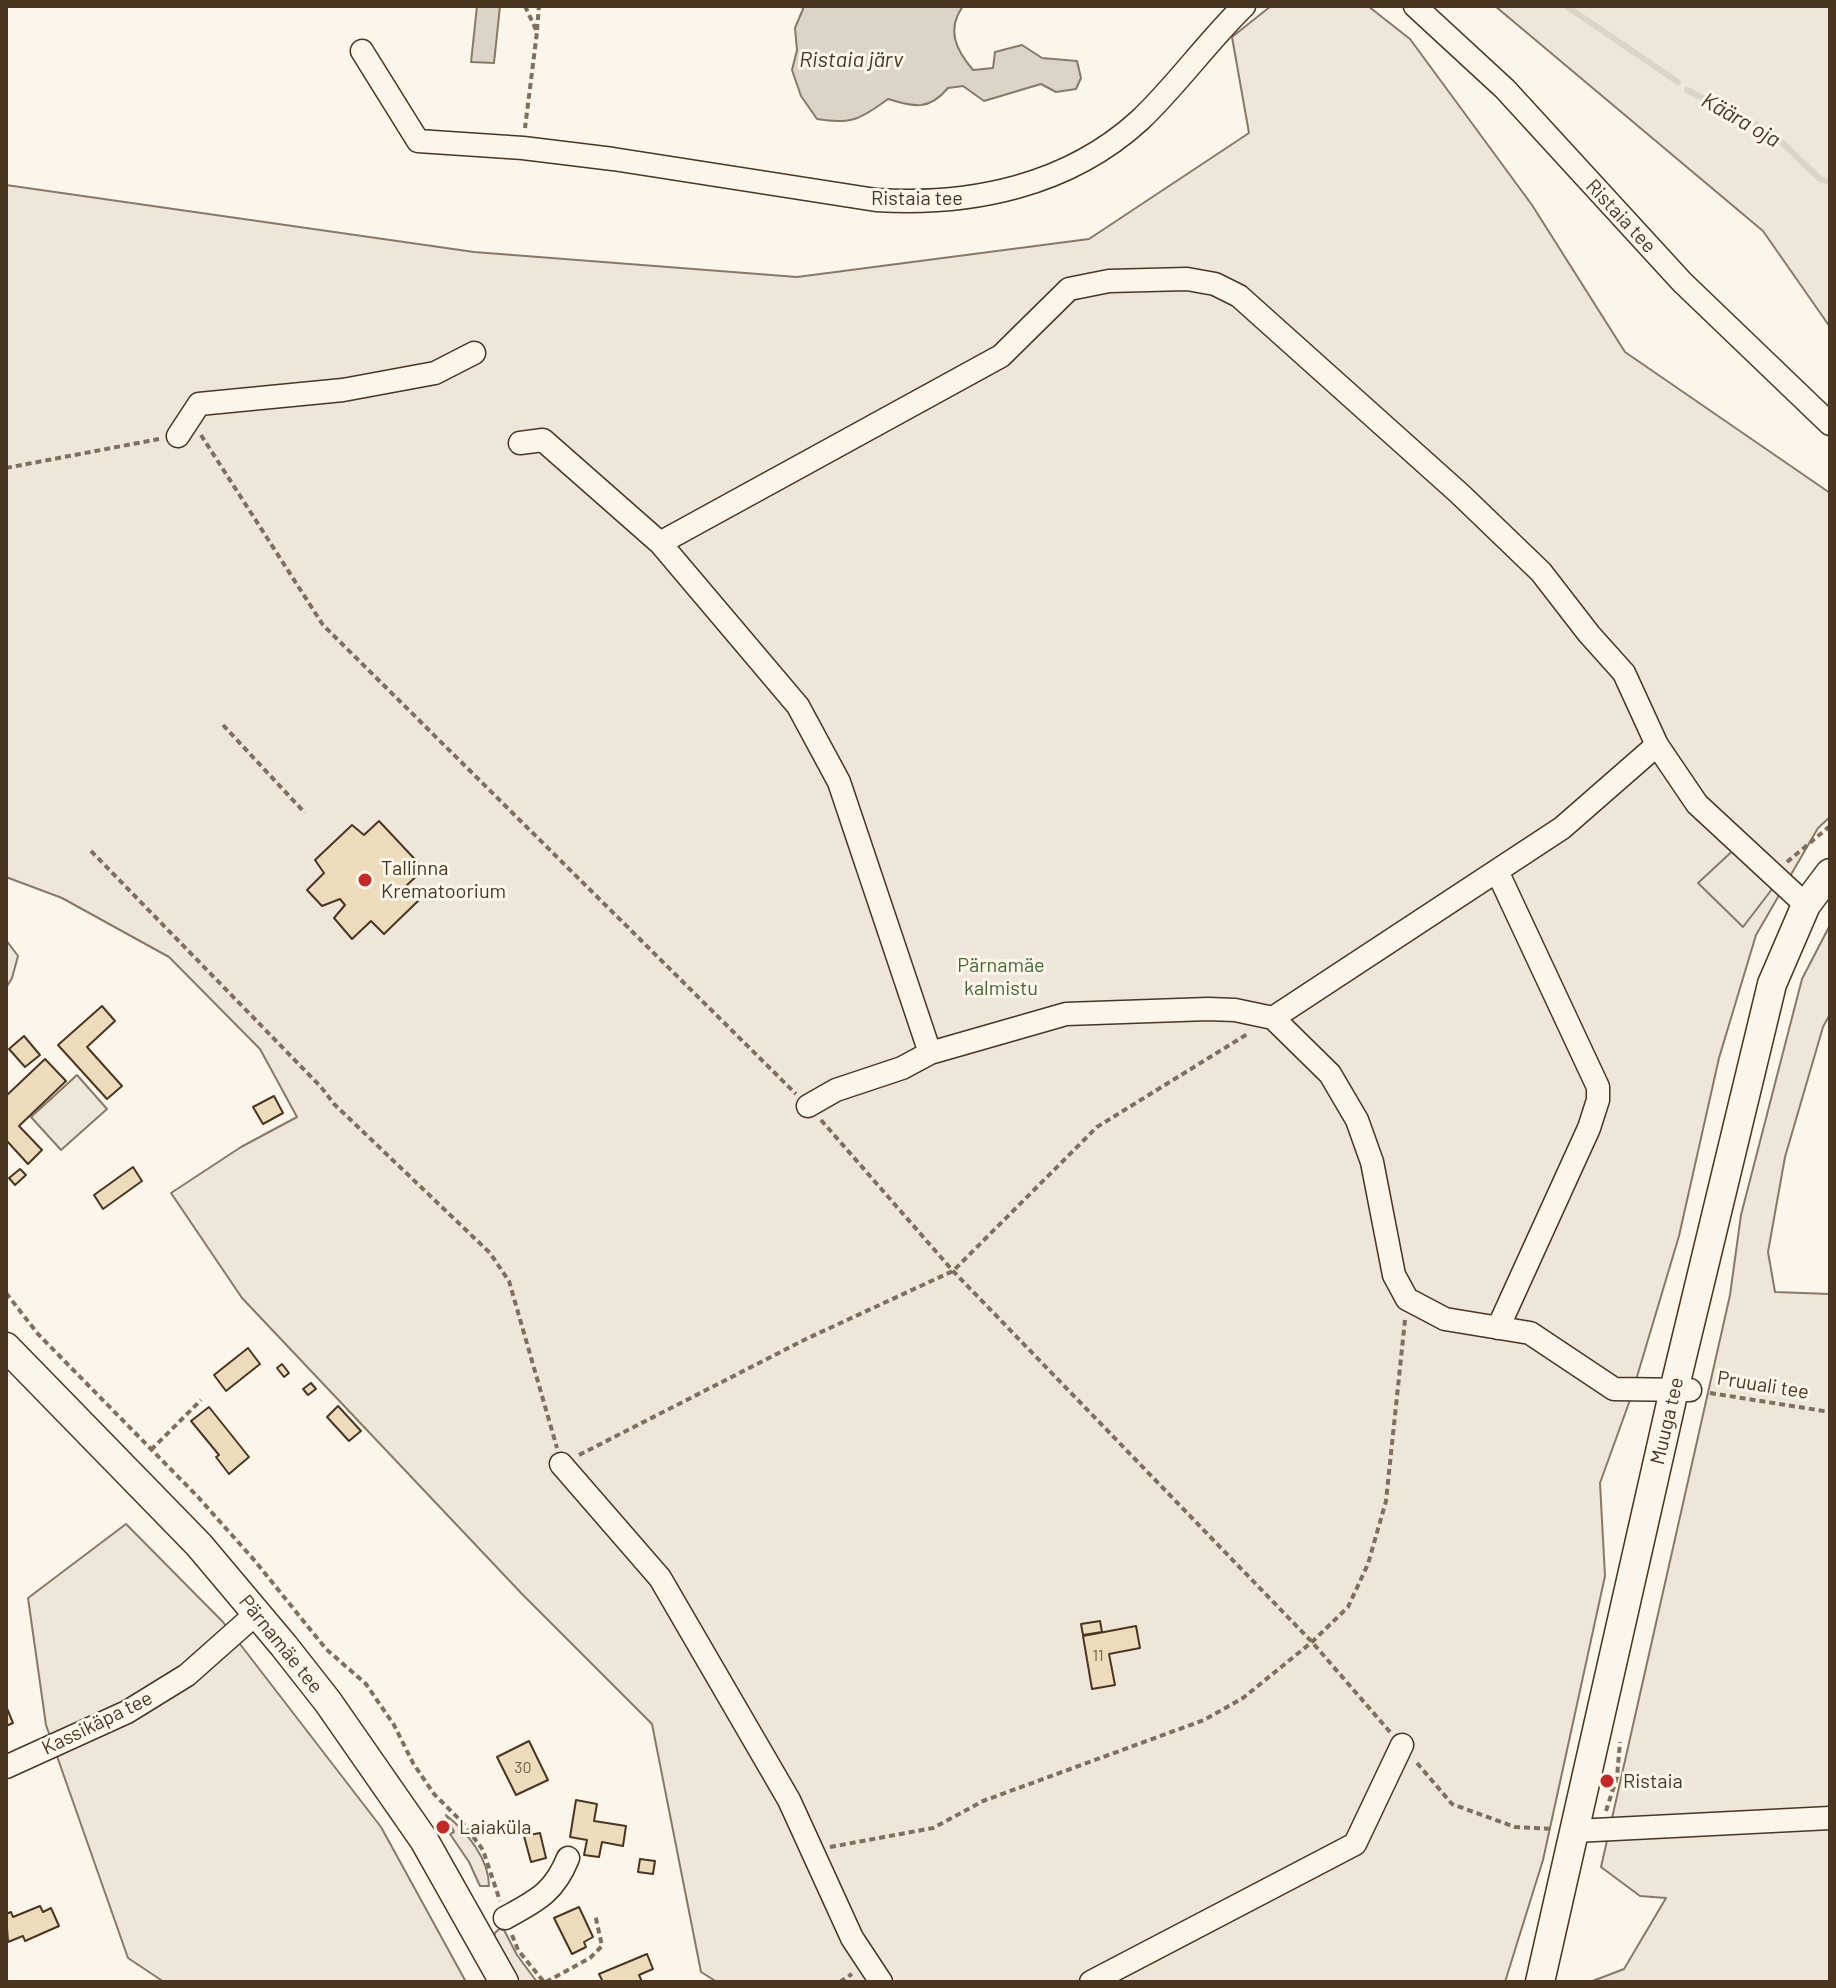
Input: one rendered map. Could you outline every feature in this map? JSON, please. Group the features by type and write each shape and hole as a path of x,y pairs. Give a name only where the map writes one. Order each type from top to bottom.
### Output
{"main road":[{"name":"Muuga tee","path":"1540,1982 1682,1390 1772,984 1806,905 1830,873"},
{"name":"Pärnamäe tee","path":"6,1347 130,1472 258,1612 328,1702 424,1840 504,1982"}],"street":[{"name":"Ristaia tee","path":"362,51 418,141 523,148 876,200 933,201 984,196 1025,185 1054,174 1111,143 1160,100 1244,6"},
{"name":"Ristaia tee","path":"1415,6 1505,89 1682,282 1830,424"},
{"path":"660,543 1001,356 1069,289 1109,281 1187,279 1215,284 1239,296 1460,494 1541,572 1624,673 1657,745 1697,804 1806,905"},
{"path":"178,436 199,404 343,390 404,379 435,373 474,353"},
{"path":"520,443 543,440 660,543 798,706 839,782 930,1053"},
{"path":"1273,1018 1562,828 1657,745"},
{"path":"1497,871 1598,1087 1598,1100 1589,1128 1498,1328"},
{"path":"808,1106 836,1090 902,1068 930,1053 1066,1014 1208,1009 1235,1010 1273,1018 1330,1074 1357,1120 1372,1162 1394,1275 1407,1299 1445,1319 1530,1333 1614,1389 1682,1390"},
{"path":"561,1464 660,1578 789,1800 852,1938 881,1982"},
{"name":"Kassikäpa tee","path":"6,1767 127,1712 187,1675 258,1612"},
{"path":"1091,1982 1355,1844 1402,1745"},
{"path":"1575,1831 1830,1818"},
{"path":"505,1918 546,1894 560,1879 568,1858"}],"path":[{"path":"525,6 537,32"},
{"path":"523,148 539,6"},
{"path":"6,468 199,432 323,625 808,1106 953,1271 1312,1642 1452,1804 1515,1827 1575,1831"},
{"path":"223,725 305,813"},
{"path":"1773,875 1830,826"},
{"path":"91,851 321,1087 334,1104 490,1253 509,1281 561,1464 806,1339 953,1271 1097,1127 1273,1018"},
{"path":"813,1852 933,1828 983,1801 1204,1720 1243,1698 1312,1642 1348,1607 1368,1564 1386,1501 1407,1299"},
{"name":"Pruuali tee","path":"1682,1390 1830,1412"},
{"path":"130,1472 201,1400"},
{"path":"546,1982 590,1958 602,1946 595,1914"}],"green space":[{"name":"Pärnamäe kalmistu","path":"1271,6 1368,6 1410,39 1532,205 1625,352 1830,493 1830,817 1818,828 1756,935 1719,1058 1679,1236 1630,1400 1600,1483 1605,1576 1543,1860 1505,1982 717,1982 701,1972 652,1724 523,1595 242,1298 171,1193 241,1147 297,1117 260,1049 169,957 62,898 6,877 6,185 474,252 797,277 1089,239 1249,133 1232,37"},
{"path":"1495,6 1830,6 1830,327 1763,231"},
{"path":"1830,925 1830,1014 1823,1027 1785,1157 1768,1252 1775,1292 1830,1294 1830,1982 1590,1982 1624,1969 1666,1898 1640,1896 1601,1867 1730,1295 1741,1215 1802,979"},
{"path":"126,1524 223,1622 381,1827 466,1982 164,1982 128,1958 46,1725 28,1598"},
{"path":"446,1815 462,1829 481,1856 489,1886 480,1886 469,1862 450,1834 454,1832"},
{"path":"499,1929 504,1930 517,1955 537,1982 516,1982 493,1940"}],"shaded area":[{"path":"1740,844 1779,880 1743,927 1698,883"},
{"path":"6,940 18,956 6,988"},
{"path":"77,1075 107,1109 61,1150 31,1117"}],"water":[{"path":"477,6 500,6 494,63 471,62"},
{"name":"Ristaia järv","path":"802,6 963,6 955,23 955,40 973,70 993,68 995,52 1022,45 1042,58 1077,61 1081,78 1076,89 1056,92 1041,84 984,101 963,86 948,88 928,104 913,105 888,99 855,119 817,119 801,96 792,70 797,50 795,28"}],"building":[{"name":"Tallinna Krematoorium","path":"379,821 424,869 406,886 419,900 384,934 371,921 352,939 334,918 345,905 340,899 322,906 307,890 324,873 315,860 352,825 364,835"},
{"path":"102,1006 115,1021 87,1047 122,1086 107,1099 58,1045"},
{"path":"24,1036 40,1055 25,1067 9,1049"},
{"path":"45,1059 66,1081 19,1126 42,1150 28,1164 6,1140 6,1096"},
{"path":"274,1096 283,1113 263,1124 253,1107"},
{"path":"133,1167 142,1181 103,1209 94,1195"},
{"path":"20,1169 26,1175 15,1185 9,1178"},
{"path":"248,1348 260,1364 226,1391 214,1375"},
{"path":"282,1364 289,1373 284,1377 277,1368"},
{"path":"311,1383 316,1389 308,1395 303,1389"},
{"path":"338,1406 361,1431 349,1441 327,1417"},
{"path":"209,1407 249,1457 229,1474 216,1457 219,1455 191,1421"},
{"path":"1100,1621 1102,1632 1083,1635 1081,1624"},
{"path":"1136,1626 1140,1648 1109,1654 1115,1685 1092,1689 1083,1636"},
{"path":"6,1706 13,1723 6,1726"},
{"path":"529,1741 548,1780 516,1795 497,1757"},
{"path":"1609,1776 1615,1778 1612,1790 1607,1788"},
{"path":"576,1800 597,1804 594,1821 626,1826 623,1846 602,1842 599,1857 584,1855 587,1840 570,1837"},
{"path":"540,1833 546,1858 531,1862 524,1836"},
{"path":"640,1859 655,1861 653,1874 638,1872"},
{"path":"40,1906 43,1912 51,1908 59,1926 25,1941 23,1936 8,1942 6,1914 11,1912 13,1917"},
{"path":"579,1907 593,1937 584,1942 586,1947 572,1954 554,1918"},
{"path":"647,1954 653,1969 639,1975 642,1982 603,1982 599,1974"}],"waterway":[{"name":"Käära oja","path":"1566,6 1678,82"},
{"name":"Käära oja","path":"1687,90 1771,132 1820,179 1830,182"}],"place":[{"name":"Tallinna Krematoorium","path":"365,880"},
{"name":"Ristaia","path":"1607,1781"},
{"name":"Laiaküla","path":"443,1827"}]}
